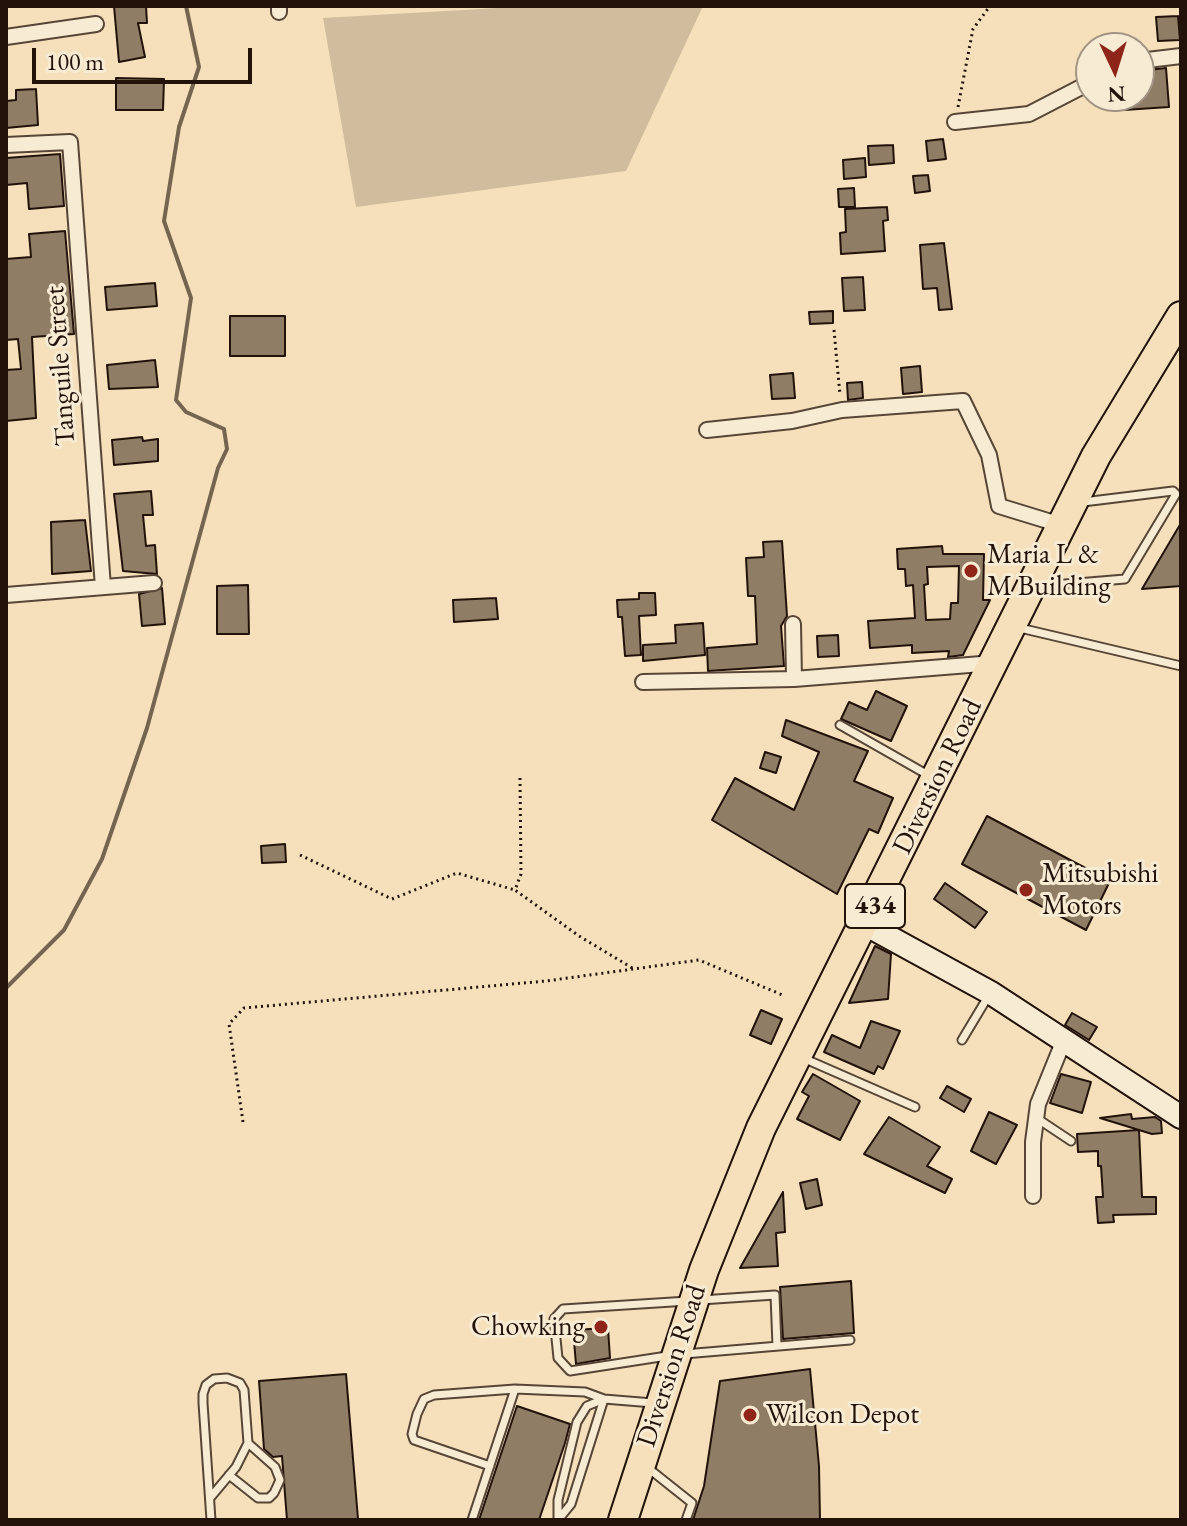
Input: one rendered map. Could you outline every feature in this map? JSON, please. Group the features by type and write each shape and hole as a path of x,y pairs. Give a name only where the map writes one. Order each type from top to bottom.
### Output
{"highway":[{"name":"Diversion Road","path":"623,1520 659,1404 730,1198 796,1055 865,924 1096,456 1181,316"}],"street":[{"path":"6,37 96,24"},
{"path":"1155,59 1181,56"},
{"path":"955,122 1029,114 1075,90"},
{"name":"Tanguile Street","path":"6,145 70,142 103,587"},
{"path":"707,430 792,421 842,410 963,401 989,455 999,506 1066,514"},
{"path":"6,595 154,583"},
{"path":"793,624 794,679"},
{"path":"643,682 794,679 994,663"},
{"path":"865,924 991,993 1181,1117"},
{"path":"1033,1196 1041,1089 1064,1040"}],"lane":[{"path":"1031,586 1125,579 1176,494 1173,491 1066,514"},
{"path":"1011,626 1181,666"},
{"path":"840,725 937,780"},
{"path":"962,1040 991,993"},
{"path":"796,1055 915,1107"},
{"path":"1037,1118 1071,1141"},
{"path":"777,1346 775,1295 563,1309 554,1319 558,1358 570,1371 678,1354 777,1346 850,1340"},
{"path":"210,1498 245,1454 248,1443 244,1390 240,1383 227,1378 214,1379 206,1385 203,1394 211,1520"},
{"path":"490,1466 414,1440 412,1434 424,1399 434,1395 515,1389 585,1392 604,1399 659,1404"},
{"path":"472,1520 515,1389"},
{"path":"558,1520 558,1500 577,1422 587,1406 604,1399"},
{"path":"558,1520 571,1504 604,1399"},
{"path":"229,1475 258,1498 264,1500 274,1493 280,1480 275,1467 248,1443"},
{"path":"641,1462 692,1503 686,1520"}],"path":[{"path":"955,122 973,29 990,6"},
{"path":"834,330 842,410"},
{"path":"515,890 521,874 520,778"},
{"path":"300,855 392,899 457,873 515,890 634,969"},
{"path":"243,1122 229,1024 244,1008 546,981 699,960 785,996"}],"shaded area":[{"path":"533,6 703,6 626,171 356,207 323,18"}],"building":[{"path":"114,6 146,6 147,23 138,23 145,57 119,62"},
{"path":"1178,16 1180,40 1158,41 1156,17"},
{"path":"1166,68 1169,107 1155,108 1155,69"},
{"path":"116,78 164,79 163,110 116,110"},
{"path":"36,89 38,125 6,128 6,101 16,100 16,90"},
{"path":"943,139 946,159 928,161 926,141"},
{"path":"893,145 894,163 869,165 868,146"},
{"path":"60,154 64,206 29,209 27,183 6,185 6,158"},
{"path":"865,158 866,177 844,179 843,160"},
{"path":"928,175 930,191 915,193 913,176"},
{"path":"854,188 855,207 839,207 838,189"},
{"path":"887,207 888,220 883,221 885,251 841,254 840,233 846,232 845,209"},
{"path":"65,231 74,334 32,337 36,418 6,421 6,370 21,369 18,339 6,340 6,259 31,257 29,234"},
{"path":"944,243 952,309 939,310 937,288 923,289 920,245"},
{"path":"863,277 865,310 844,311 842,278"},
{"path":"155,283 157,306 107,310 105,287"},
{"path":"833,311 833,323 810,324 809,312"},
{"path":"230,316 285,316 285,356 230,356"},
{"path":"155,360 158,387 109,389 107,365"},
{"path":"920,366 922,392 903,394 901,368"},
{"path":"793,373 795,398 772,399 770,375"},
{"path":"862,382 863,398 848,400 847,383"},
{"path":"142,437 143,441 158,439 158,461 114,465 112,440"},
{"path":"151,491 153,515 143,515 146,546 155,545 157,574 123,571 114,494"},
{"path":"85,520 91,571 52,574 51,522"},
{"path":"1181,523 1181,586 1142,589"},
{"path":"782,541 787,616 781,626 784,666 708,671 707,648 757,644 755,596 748,596 746,558 764,557 763,542"},
{"path":"942,546 943,554 984,554 983,600 990,600 963,655 948,657 949,651 912,653 912,645 870,648 868,621 915,618 913,585 906,586 905,569 898,569 897,549","holes":["959,566 958,603 951,603 950,619 926,620 924,585 928,584 927,567"]},
{"path":"248,585 249,634 217,634 217,586"},
{"path":"162,588 165,624 142,626 139,594"},
{"path":"639,593 655,593 656,615 639,616 641,655 625,656 622,617 618,617 617,600 639,599"},
{"path":"496,598 498,619 454,622 453,600"},
{"path":"703,623 705,655 643,661 643,645 676,643 675,625"},
{"path":"838,635 839,656 818,657 817,636"},
{"path":"876,691 907,706 891,741 841,719 849,702 867,710"},
{"path":"786,720 868,751 854,781 893,798 878,833 869,829 837,894 712,820 735,778 794,810 819,752 782,736"},
{"path":"765,752 781,757 776,773 760,768"},
{"path":"987,816 1110,881 1086,930 962,864"},
{"path":"285,844 286,862 262,863 261,846"},
{"path":"945,883 987,912 975,928 934,899"},
{"path":"875,946 891,954 888,999 849,1003"},
{"path":"761,1010 782,1019 771,1044 750,1035"},
{"path":"1072,1013 1097,1027 1089,1040 1065,1025"},
{"path":"871,1021 900,1031 883,1069 878,1066 874,1074 824,1052 832,1035 860,1048"},
{"path":"813,1074 860,1101 840,1140 797,1119 809,1096 802,1092"},
{"path":"1061,1074 1091,1082 1082,1113 1050,1103"},
{"path":"947,1086 971,1099 964,1112 940,1098"},
{"path":"989,1112 1017,1125 996,1164 971,1151"},
{"path":"1131,1114 1132,1119 1155,1117 1161,1121 1162,1133 1152,1134 1100,1118"},
{"path":"889,1117 940,1147 927,1166 952,1179 945,1193 864,1154"},
{"path":"1139,1130 1142,1197 1156,1197 1156,1214 1113,1215 1114,1222 1098,1223 1096,1197 1103,1197 1098,1151 1078,1152 1077,1134"},
{"path":"817,1179 822,1205 806,1209 800,1183"},
{"path":"783,1192 785,1232 776,1233 778,1266 740,1268"},
{"path":"851,1281 854,1333 783,1339 780,1287"},
{"path":"608,1328 610,1358 576,1364 573,1330"},
{"name":"Wilcon Depot","path":"810,1369 819,1466 820,1520 693,1520 704,1486 720,1381"},
{"path":"346,1374 358,1519 287,1520 282,1456 273,1457 264,1449 259,1381"},
{"path":"517,1406 570,1424 565,1443 539,1520 479,1520"}],"waterway":[{"path":"6,988 64,930 102,859 147,728 218,468 227,449 224,429 186,412 176,400 191,298 164,221 179,127 199,67 186,6"}],"place":[{"name":"Maria L & M Building","path":"971,571"},
{"name":"Mitsubishi Motors","path":"1026,890"},
{"name":"Chowking","path":"601,1327"},
{"name":"Wilcon Depot","path":"750,1415"}]}
